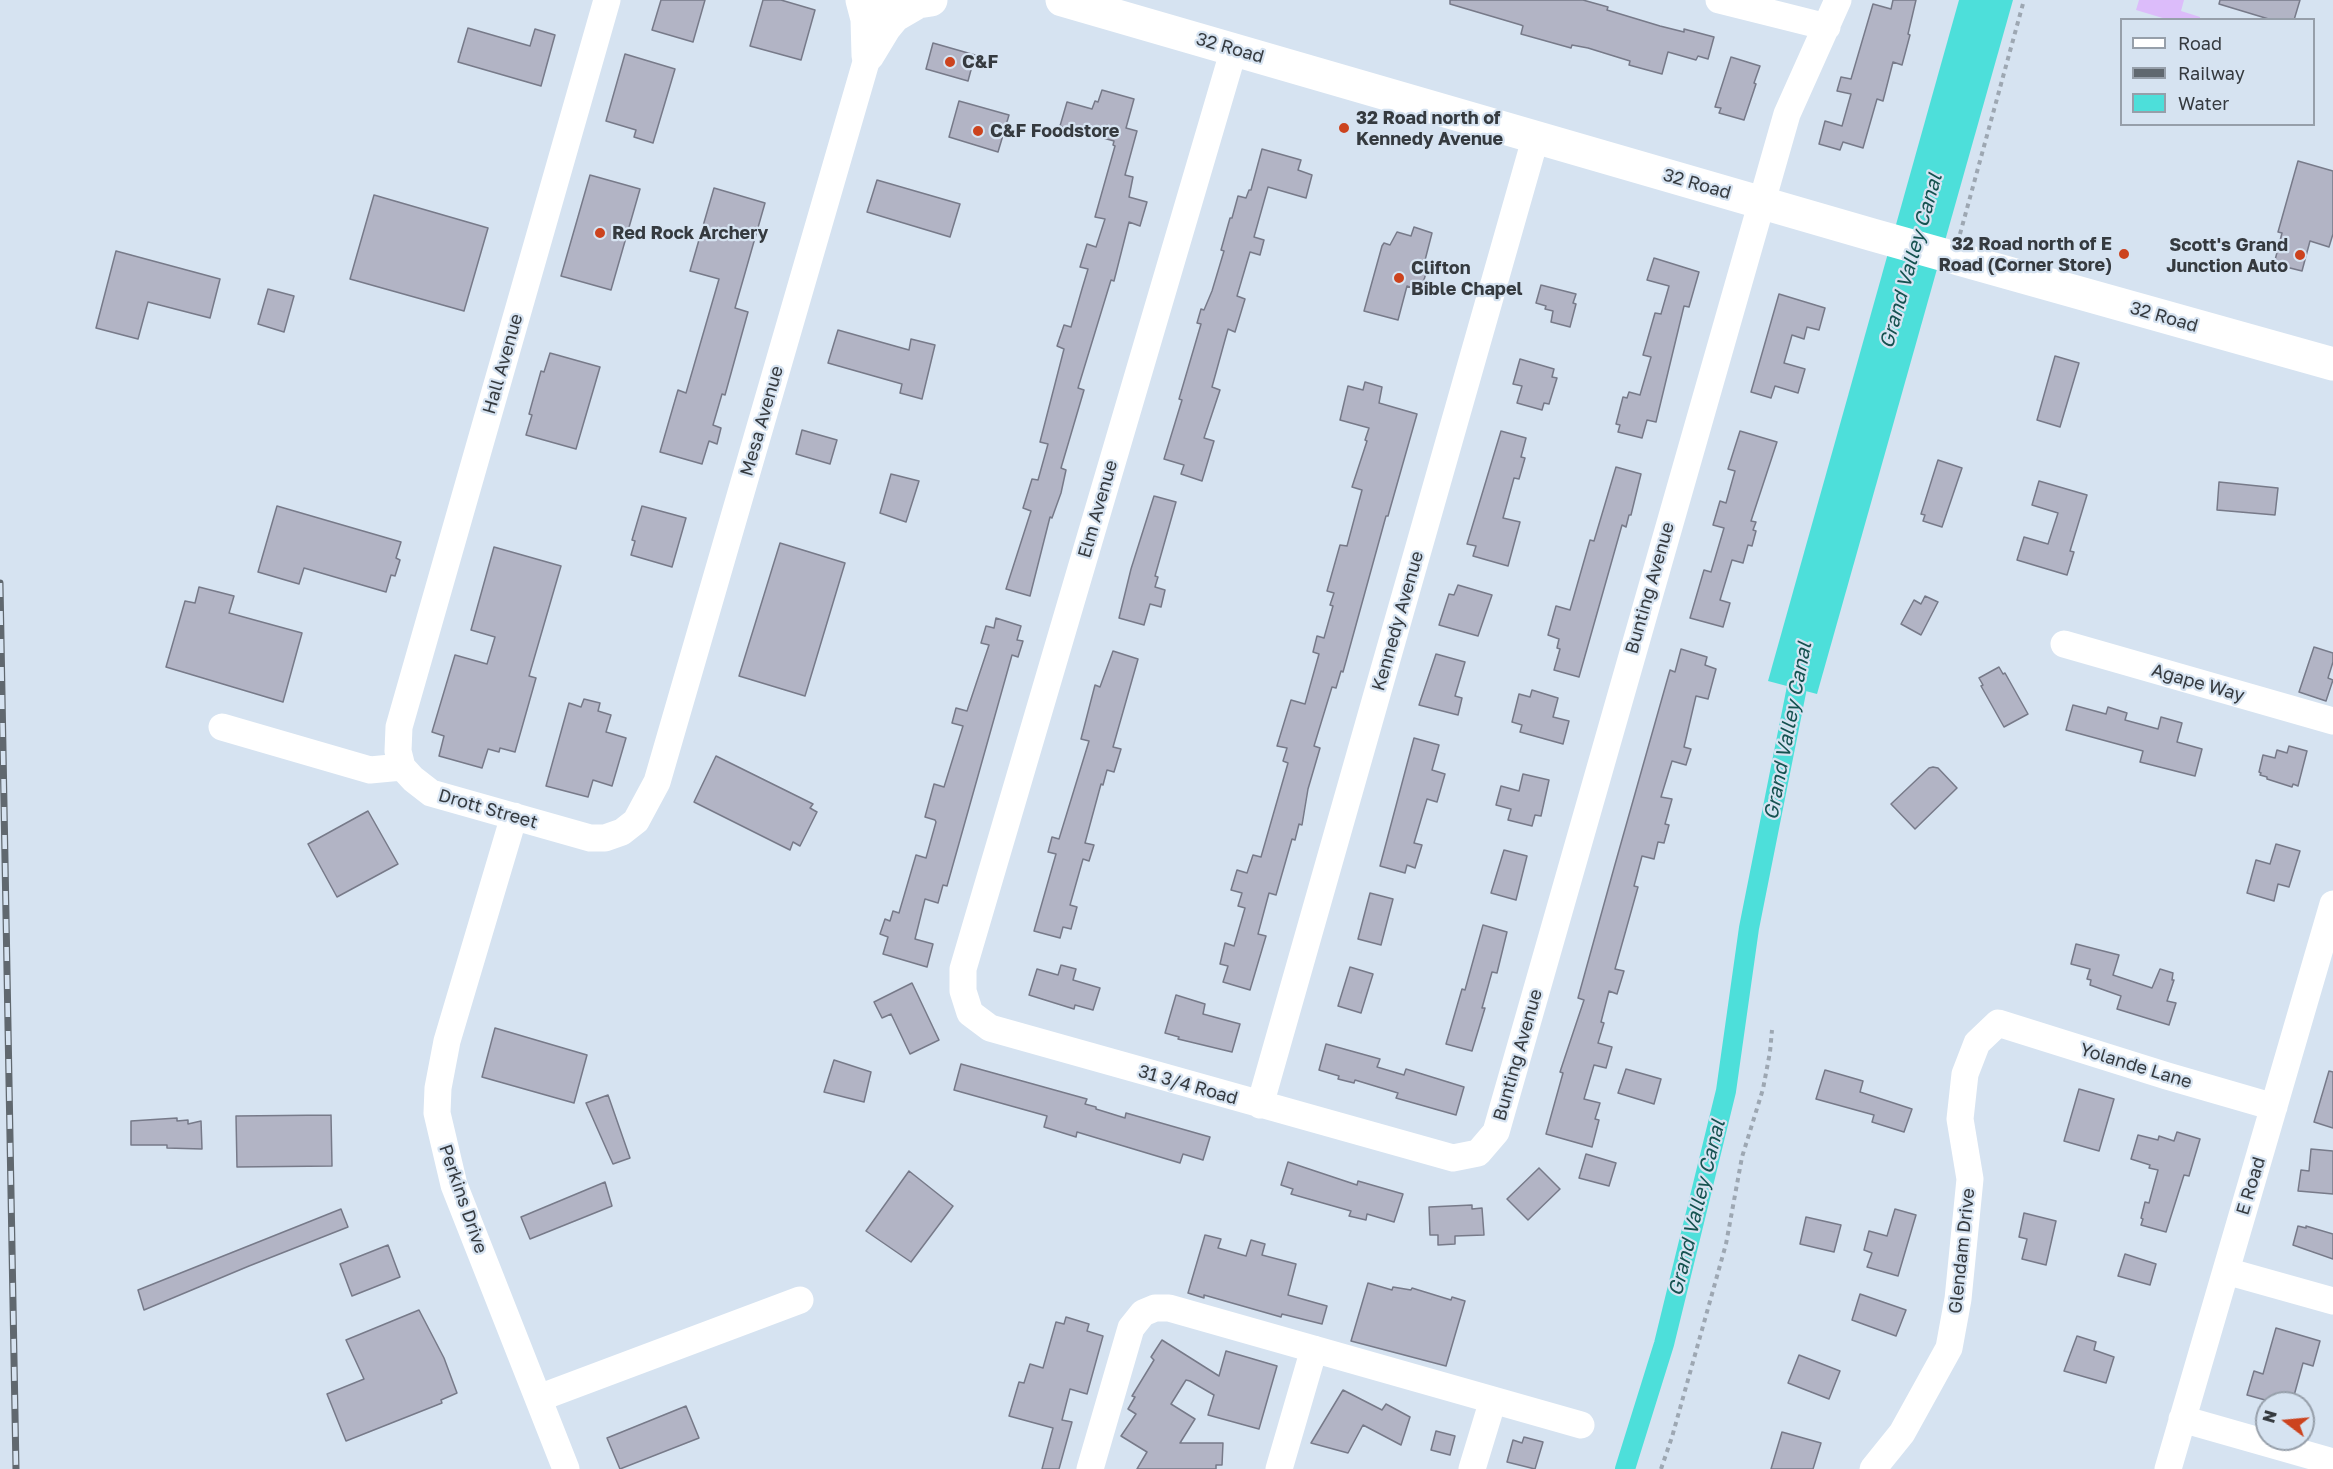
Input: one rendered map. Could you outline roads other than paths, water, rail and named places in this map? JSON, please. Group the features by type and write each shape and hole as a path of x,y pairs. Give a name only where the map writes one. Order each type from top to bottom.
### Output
{"main road":[{"path":"862,0 867,19 868,55"},
{"path":"868,55 894,16 918,2 931,0"},
{"name":"32 Road","path":"1062,0 1873,235 2333,364"}],"street":[{"name":"Hall Avenue","path":"402,766 398,751 399,727 607,0"},
{"name":"Mesa Avenue","path":"622,832 636,821 657,782 884,0"},
{"path":"1719,0 1827,27"},
{"name":"Bunting Avenue","path":"1453,1158 1478,1153 1496,1132 1787,114 1838,0"},
{"name":"Elm Avenue","path":"963,969 1234,49"},
{"name":"Kennedy Avenue","path":"1260,1105 1536,136"},
{"name":"Agape Way","path":"2064,644 2333,722"},
{"path":"222,727 370,770 402,766"},
{"name":"Drott Street","path":"402,766 413,779 431,793 590,838 605,838 622,832"},
{"name":"Perkins Drive","path":"514,816 447,1041 438,1088 437,1113 454,1185 566,1469"},
{"name":"E Road","path":"2168,1469 2333,904"},
{"name":"31 3/4 Road","path":"963,969 963,991 970,1013 990,1028 1453,1158"},
{"name":"Yolande Lane","path":"1998,1023 2274,1107"},
{"name":"Glendam Drive","path":"1873,1469 1902,1433 1949,1348 1958,1299 1970,1179 1960,1119 1965,1074 1977,1043 1998,1023"},
{"path":"2226,1270 2333,1301"},
{"path":"539,1398 800,1300"},
{"path":"1090,1469 1128,1336 1134,1322 1143,1313 1155,1308 1169,1308 1581,1425"},
{"path":"1279,1469 1314,1349"},
{"path":"1472,1469 1493,1400"},
{"path":"2182,1419 2333,1462"}],"water":[{"path":"1959,0 2013,0 1817,694 1768,681"}],"waterway":[{"name":"Grand Valley Canal","path":"1625,1469 1664,1344 1726,1091 1749,928 1802,662"}],"railway":[{"path":"0,583 16,1469"}],"place":[{"name":"C&F","path":"950,62"},
{"name":"32 Road north of Kennedy Avenue","path":"1344,128"},
{"name":"C&F Foodstore","path":"978,131"},
{"name":"Red Rock Archery","path":"600,233"},
{"name":"32 Road north of E Road (Corner Store)","path":"2124,254"},
{"name":"Scott's Grand Junction Auto","path":"2300,255"},
{"name":"Clifton Bible Chapel","path":"1399,278"}]}
